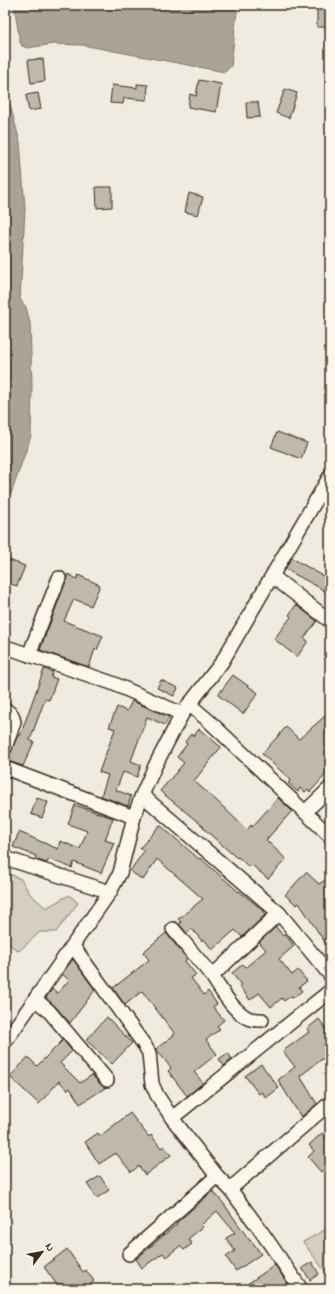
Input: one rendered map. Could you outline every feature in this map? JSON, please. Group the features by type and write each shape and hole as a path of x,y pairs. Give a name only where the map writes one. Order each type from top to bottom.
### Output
{"street":[{"path":"5,1042 110,892 120,873 134,817 155,766 186,709 222,662 330,476"},
{"path":"272,576 330,621"},
{"path":"28,655 59,578"},
{"path":"9,648 186,709 305,812 330,836"},
{"path":"5,709 12,716 14,722 5,748"},
{"path":"5,768 134,817"},
{"path":"305,812 330,788"},
{"path":"142,795 280,913 330,975"},
{"path":"5,858 110,892"},
{"path":"212,976 280,913"},
{"path":"173,929 212,976 225,996 242,1014 249,1018 262,1020"},
{"path":"73,946 149,1054 154,1090 172,1118 262,1231 301,1289"},
{"path":"172,1118 330,991"},
{"path":"35,999 49,1011 108,1080"},
{"path":"230,1189 330,1103"},
{"path":"129,1254 217,1176"}],"shaded area":[{"path":"14,5 228,5 237,11 231,66 225,72 82,45 53,44 28,48 22,46 20,42"},
{"path":"5,86 20,142 25,209 20,299 26,307 30,323 32,385 31,436 11,494 5,497"},
{"path":"5,872 21,879 30,894 46,908 69,895 78,903 56,932 40,932 19,951 5,942"},
{"path":"330,1227 330,1278 303,1242"},
{"path":"330,1278 330,1289 317,1289"}],"building":[{"path":"317,5 329,5 330,27 317,27"},
{"path":"43,59 45,81 31,83 28,60"},
{"path":"199,80 221,84 216,112 188,107 190,94 196,96"},
{"path":"137,84 148,85 147,100 124,98 123,104 110,103 112,85 137,88"},
{"path":"285,89 297,93 289,118 276,113"},
{"path":"38,93 41,109 29,111 26,95"},
{"path":"246,102 258,102 260,117 247,118"},
{"path":"96,187 112,187 112,207 97,208"},
{"path":"189,193 203,197 198,215 185,212"},
{"path":"277,432 307,443 301,459 271,447"},
{"path":"292,558 330,580 330,595 285,569"},
{"path":"9,560 25,566 17,586 5,582 5,570"},
{"path":"68,574 77,579 78,575 100,585 91,606 74,599 64,621 103,636 97,650 95,649 89,667 40,650"},
{"path":"296,605 317,621 304,638 308,641 297,657 274,639 291,617 289,615"},
{"path":"44,669 53,672 51,677 57,679 49,700 45,699 30,740 34,742 23,766 5,760 5,756 10,754 18,735 20,736"},
{"path":"233,675 258,693 243,714 218,695"},
{"path":"161,680 178,688 174,696 157,688"},
{"path":"132,701 169,717 165,725 147,717 131,761 141,765 137,777 123,772 116,790 131,796 128,806 101,796 108,775 99,772 115,729 109,727 117,707 127,711"},
{"path":"325,716 330,723 330,770 310,792 308,789 305,792 300,788 298,792 288,783 291,780 262,754 286,727 299,739"},
{"path":"199,729 221,747 194,781 247,830 251,825 252,827 278,798 292,811 266,840 286,859 268,879 252,865 249,867 238,857 237,858 203,828 204,827 160,791 184,763 177,757 187,744 185,742 191,734 194,736"},
{"path":"37,798 48,802 42,818 31,814"},
{"path":"75,805 113,818 105,840 114,843 101,873 74,862 72,868 49,859 47,863 35,859 36,856 13,847 19,832 58,849 60,841 80,849 87,831 68,824"},
{"path":"160,825 199,859 200,858 239,892 264,911 265,915 242,937 235,930 212,950 204,939 202,941 192,929 187,933 179,924 181,922 178,919 203,899 157,859 143,880 130,871 144,851 140,848"},
{"path":"306,872 319,884 330,877 330,950 299,903 297,905 285,895"},
{"path":"276,927 283,936 285,934 294,946 279,959 292,975 298,970 307,981 299,987 302,991 293,998 291,996 284,1001 282,998 271,1007 259,993 250,1000 239,986 241,985 232,973 243,964 246,967 266,950 259,942"},
{"path":"166,933 187,959 185,961 196,975 191,978 204,995 208,991 217,1004 213,1007 224,1020 217,1026 220,1029 206,1040 217,1054 194,1072 203,1083 187,1096 168,1071 171,1068 156,1049 175,1034 142,991 125,1005 113,988 149,960 143,952"},
{"path":"73,959 95,990 70,1023 46,998 52,989 58,993 69,980 62,974"},
{"path":"107,1017 132,1043 112,1064 86,1040"},
{"path":"319,1019 330,1034 330,1053 300,1076 317,1104 301,1117 278,1080 295,1067 283,1051 309,1032 307,1029"},
{"path":"63,1040 72,1051 60,1063 80,1083 92,1075 105,1088 80,1104 70,1088 68,1090 59,1081 39,1104 10,1077 28,1057 37,1066"},
{"path":"228,1053 232,1059 224,1066 219,1059"},
{"path":"261,1064 279,1088 266,1098 262,1092 259,1094 245,1076"},
{"path":"130,1113 149,1137 151,1135 161,1148 164,1146 171,1155 145,1175 139,1166 131,1172 116,1153 99,1164 85,1142 98,1133 100,1136"},
{"path":"322,1133 330,1142 330,1165 321,1172 308,1157 314,1151 309,1145"},
{"path":"100,1176 109,1190 97,1198 87,1184"},
{"path":"213,1191 261,1254 236,1271 226,1257 235,1251 226,1238 235,1233 217,1211 201,1225 203,1227 188,1239 192,1244 184,1250 180,1246 166,1257 163,1253 142,1268 136,1259"},
{"path":"67,1249 83,1272 86,1270 94,1281 90,1285 93,1289 64,1289 60,1283 57,1285 44,1267"},
{"path":"312,1262 319,1274 310,1280 302,1268"},
{"path":"275,1265 287,1283 278,1289 240,1289"}]}
